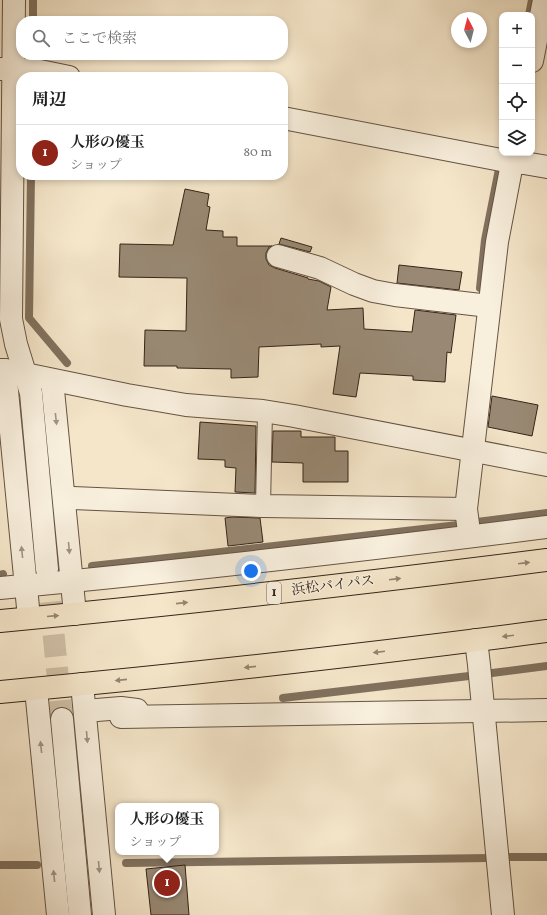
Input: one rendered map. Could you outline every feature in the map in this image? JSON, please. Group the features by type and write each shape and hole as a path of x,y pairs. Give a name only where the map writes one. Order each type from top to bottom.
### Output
{"highway":[{"name":"浜松バイパス","path":"0,621 329,587 547,560"},
{"path":"0,692 207,672 547,631"}],"street":[{"path":"14,0 7,69 6,234 11,319 16,344 10,371 29,618"},
{"path":"535,48 544,0"},
{"path":"7,69 35,70 45,72"},
{"path":"288,119 501,160 513,157 547,167"},
{"path":"469,537 466,509 472,451 497,242 513,157"},
{"path":"278,256 320,268 354,284 374,291 395,295 489,306"},
{"path":"10,371 157,400 294,416 547,466"},
{"path":"10,371 30,393 48,569"},
{"path":"52,380 75,614"},
{"path":"64,499 73,498 263,506 466,509"},
{"path":"0,588 72,582 325,554 547,527"},
{"path":"476,640 480,665 503,915"},
{"path":"82,684 104,915"},
{"path":"36,689 58,915"},
{"path":"84,711 121,708 170,716"},
{"path":"121,717 547,710"},
{"path":"62,719 80,915"}],"lane":[{"path":"263,506 265,412"}],"building":[{"path":"185,189 209,194 207,206 210,207 206,230 223,231 223,237 237,237 237,246 272,246 269,247 266,253 266,259 269,265 308,279 319,281 331,287 327,310 363,308 364,329 412,332 415,310 456,315 451,353 447,352 445,382 413,380 413,376 360,373 356,397 333,394 340,346 321,347 321,344 259,347 258,377 231,378 231,369 144,366 145,330 186,331 187,278 119,277 120,244 173,245"},
{"path":"281,238 312,247 310,252 279,244"},
{"path":"399,265 462,272 459,290 397,283"},
{"path":"492,396 538,405 532,436 488,427"},
{"path":"200,422 256,426 255,493 235,492 236,468 225,467 225,460 198,459"},
{"path":"273,431 301,431 301,437 335,437 335,451 348,451 348,482 303,482 303,463 272,462"},
{"path":"225,518 260,518 263,542 228,546"},
{"path":"185,865 189,915 151,915 146,869"}],"waterway":[{"path":"33,0 33,16"},
{"path":"530,12 532,0"},
{"path":"480,288 485,240 499,169"},
{"path":"31,180 29,318 67,363"},
{"path":"477,522 547,513"},
{"path":"92,566 458,525"},
{"path":"492,673 547,666"},
{"path":"283,698 469,676"},
{"path":"508,857 547,857"},
{"path":"126,863 490,858"},
{"path":"0,865 37,865"}],"tunnel":[{"path":"47,569 62,719"}],"place":[{"name":"人形の優玉","path":"167,883"}]}
